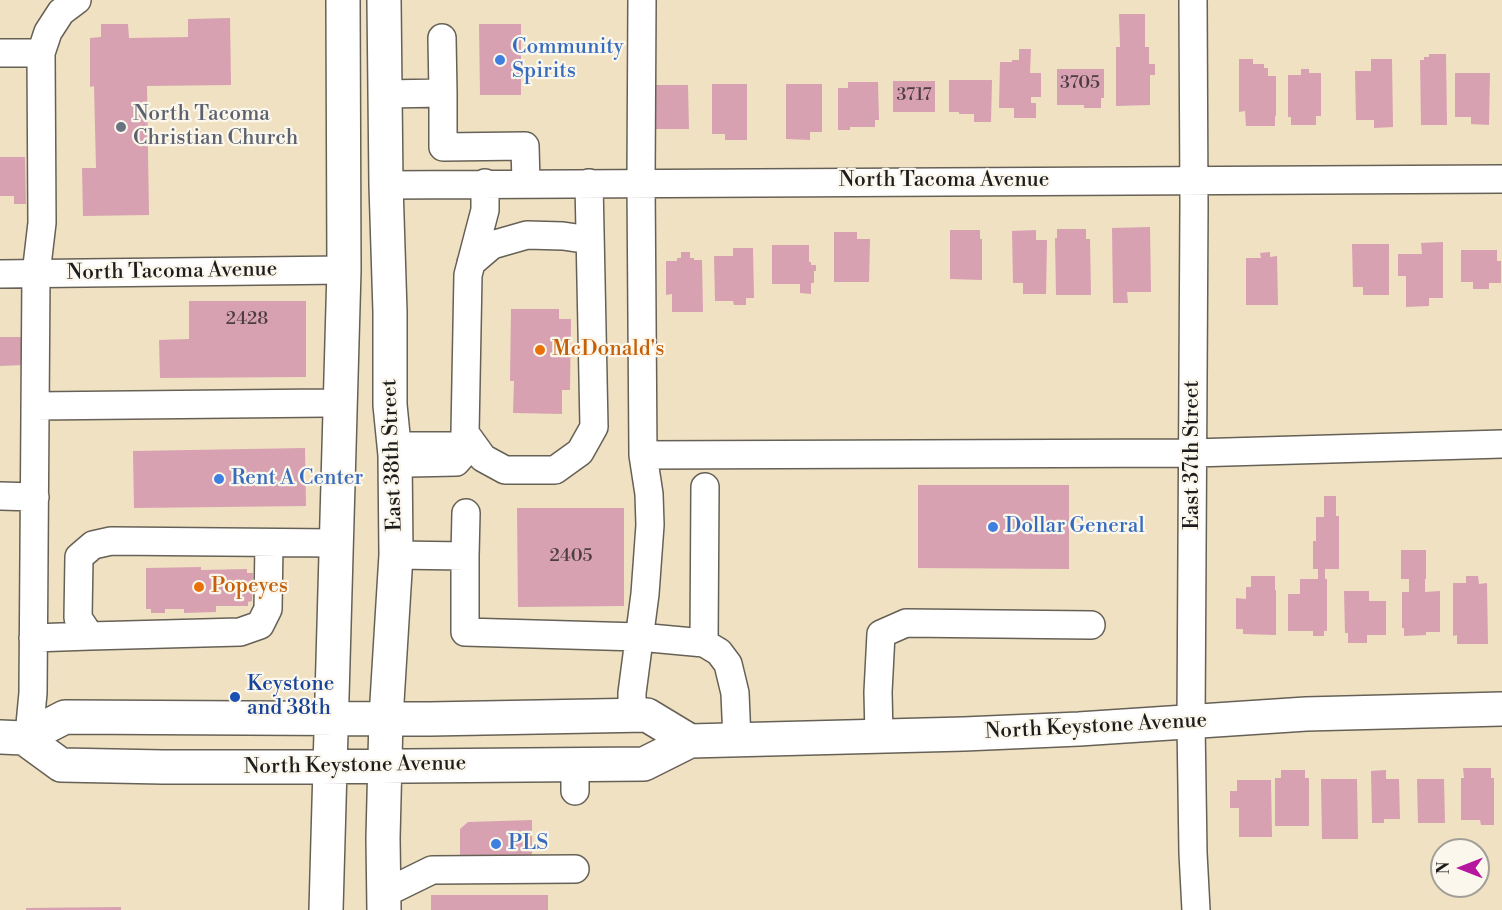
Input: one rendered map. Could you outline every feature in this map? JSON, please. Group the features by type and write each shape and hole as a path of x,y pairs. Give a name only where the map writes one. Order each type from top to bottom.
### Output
{"main road":[{"path":"326,910 344,270 343,0"},
{"name":"East 38th Street","path":"384,0 390,405 400,455 386,718 384,901"},
{"name":"North Keystone Avenue","path":"18,737 61,765 164,767 386,765 575,778 644,764 690,741 1079,729 1306,714 1502,709"},
{"path":"18,737 65,717 386,718 647,715 690,741"}],"street":[{"path":"18,737 33,693 36,274 42,223 41,53 48,32 61,12 77,0"},
{"path":"632,715 632,693 645,594 650,525 649,494 643,455 642,0"},
{"name":"East 37th Street","path":"1193,0 1191,723 1196,910"},
{"path":"442,38 443,147 525,146 526,183"},
{"path":"0,53 41,53"},
{"path":"385,94 442,93"},
{"name":"North Tacoma Avenue","path":"386,185 1502,179"},
{"path":"470,453 465,433 468,275 485,210 485,183"},
{"path":"470,453 505,470 555,470 580,452 594,426 589,183"},
{"path":"471,263 492,245 527,235 563,236 590,240"},
{"name":"North Tacoma Avenue","path":"0,274 344,270"},
{"path":"35,406 340,402"},
{"path":"643,455 1193,453 1502,444"},
{"path":"400,455 410,463 456,462 470,453"},
{"path":"704,643 705,487"},
{"path":"0,496 35,497"},
{"path":"466,513 465,632 639,637 704,643 719,652 728,664 735,693 737,740"},
{"path":"34,553 79,556 93,545 111,541 335,543"},
{"path":"33,638 240,632 260,625 268,609 269,543"},
{"path":"396,555 465,556"},
{"path":"79,556 78,618 90,636"},
{"path":"879,736 878,692 881,634 906,623 1091,625"},
{"path":"384,901 432,870 574,869"}],"building":[{"path":"1119,14 1145,14 1145,47 1149,47 1149,64 1155,64 1155,75 1150,75 1150,105 1116,106 1116,47 1120,47"},
{"name":"North Tacoma Christian Church","path":"230,18 231,85 147,86 149,215 83,216 82,168 96,168 94,86 90,87 90,38 101,37 101,24 128,24 129,38 188,37 188,19"},
{"name":"Community Spirits","path":"479,24 521,24 521,95 480,95"},
{"path":"1019,49 1031,49 1030,73 1041,73 1041,97 1031,97 1031,103 1036,103 1036,118 1014,118 1014,108 999,108 1000,62 1019,60"},
{"path":"1429,54 1446,54 1447,125 1421,125 1420,60 1429,57"},
{"path":"1239,59 1253,59 1253,64 1264,64 1264,68 1268,68 1268,76 1276,76 1275,126 1246,126 1245,111 1239,112"},
{"path":"1371,59 1392,59 1393,127 1374,128 1374,120 1356,120 1355,71 1371,71"},
{"path":"1057,69 1104,69 1104,98 1101,98 1101,108 1084,108 1084,105 1057,105"},
{"path":"1301,69 1309,69 1309,73 1321,73 1321,116 1316,116 1316,125 1291,125 1291,117 1288,117 1288,75 1301,75"},
{"path":"1455,73 1490,73 1489,125 1471,124 1471,117 1455,117"},
{"path":"949,80 992,80 991,122 974,122 974,114 949,112"},
{"path":"893,81 935,81 935,112 893,112"},
{"path":"848,82 878,82 879,120 875,120 875,127 850,127 850,130 838,130 838,88 848,88"},
{"path":"712,84 747,84 747,140 725,140 725,134 712,134"},
{"path":"786,84 822,84 822,132 810,132 810,140 786,139"},
{"path":"655,85 688,85 689,129 656,129"},
{"path":"0,157 25,157 26,204 14,204 14,196 0,196"},
{"path":"1150,227 1151,292 1127,292 1128,303 1113,303 1112,228"},
{"path":"1057,229 1086,229 1086,239 1090,239 1091,295 1056,295 1055,238 1057,238"},
{"path":"950,230 980,230 982,280 950,279"},
{"path":"1036,230 1036,240 1047,240 1046,294 1023,294 1023,283 1013,283 1012,231"},
{"path":"834,232 857,232 857,239 870,239 869,282 834,282"},
{"path":"1443,242 1443,298 1429,298 1429,306 1406,307 1406,276 1398,276 1398,254 1422,254 1421,243"},
{"path":"1352,244 1389,244 1389,295 1363,295 1363,287 1353,287"},
{"path":"772,245 809,245 809,262 811,265 816,265 814,283 811,283 811,294 800,293 800,284 772,284"},
{"path":"733,248 753,248 754,298 746,298 746,305 734,305 733,301 715,301 714,256 733,256"},
{"path":"1461,250 1497,250 1497,261 1501,261 1501,283 1489,283 1489,289 1473,289 1473,282 1461,282"},
{"path":"681,252 690,252 690,258 702,260 703,312 672,312 672,294 666,295 666,261 677,261 677,258 681,258"},
{"path":"1270,252 1270,257 1277,256 1278,305 1246,305 1246,258 1261,258 1260,253"},
{"path":"189,301 306,301 306,377 160,378 159,340 189,339"},
{"name":"McDonald's","path":"511,309 559,309 559,319 571,319 570,390 562,390 562,414 513,413 514,381 510,381"},
{"path":"0,337 23,337 24,365 0,366"},
{"name":"Rent A Center","path":"305,448 306,506 134,508 133,451"},
{"name":"Dollar General","path":"918,485 1069,485 1069,569 918,568"},
{"path":"1324,496 1336,496 1336,516 1339,516 1339,569 1325,569 1327,631 1324,631 1324,636 1313,636 1313,631 1288,631 1288,594 1300,594 1300,579 1318,579 1318,569 1313,569 1313,541 1316,541 1316,517 1324,517"},
{"path":"517,508 624,508 624,606 518,607"},
{"path":"1401,550 1426,550 1425,592 1440,591 1440,632 1404,636 1402,592 1409,592 1409,579 1401,579"},
{"name":"Popeyes","path":"201,567 201,570 247,569 247,573 253,573 252,601 248,602 248,606 216,606 216,612 184,613 184,609 165,609 165,613 151,613 151,609 146,609 146,568"},
{"path":"1251,576 1275,576 1276,635 1243,634 1243,629 1236,629 1236,598 1246,599 1246,587 1251,587"},
{"path":"1466,576 1478,576 1479,584 1487,583 1488,644 1457,644 1457,635 1453,636 1453,583 1466,583"},
{"path":"1344,591 1369,591 1369,601 1386,601 1386,635 1367,635 1367,643 1348,643 1348,633 1345,633"},
{"path":"1463,768 1491,768 1491,778 1494,778 1494,825 1481,825 1480,820 1461,820"},
{"path":"1281,770 1305,770 1305,778 1309,778 1309,826 1275,826 1275,778 1281,778"},
{"path":"1386,770 1386,779 1399,779 1400,819 1384,819 1384,823 1372,823 1371,771"},
{"path":"1321,779 1357,779 1358,839 1322,839"},
{"path":"1417,779 1444,779 1445,823 1418,823"},
{"path":"1237,780 1271,780 1272,837 1239,837 1239,808 1230,808 1230,791 1237,791"},
{"name":"PLS","path":"532,820 532,859 460,859 460,829 468,822"},
{"path":"431,895 548,895 548,910 431,910"},
{"path":"121,907 121,910 26,910 26,908"}],"place":[{"name":"Community Spirits","path":"500,60"},
{"name":"North Tacoma Christian Church","path":"121,127"},
{"name":"McDonald's","path":"540,350"},
{"name":"Rent A Center","path":"219,479"},
{"name":"Dollar General","path":"993,527"},
{"name":"Popeyes","path":"199,587"},
{"name":"Keystone and 38th","path":"235,697"},
{"name":"PLS","path":"496,844"}]}
